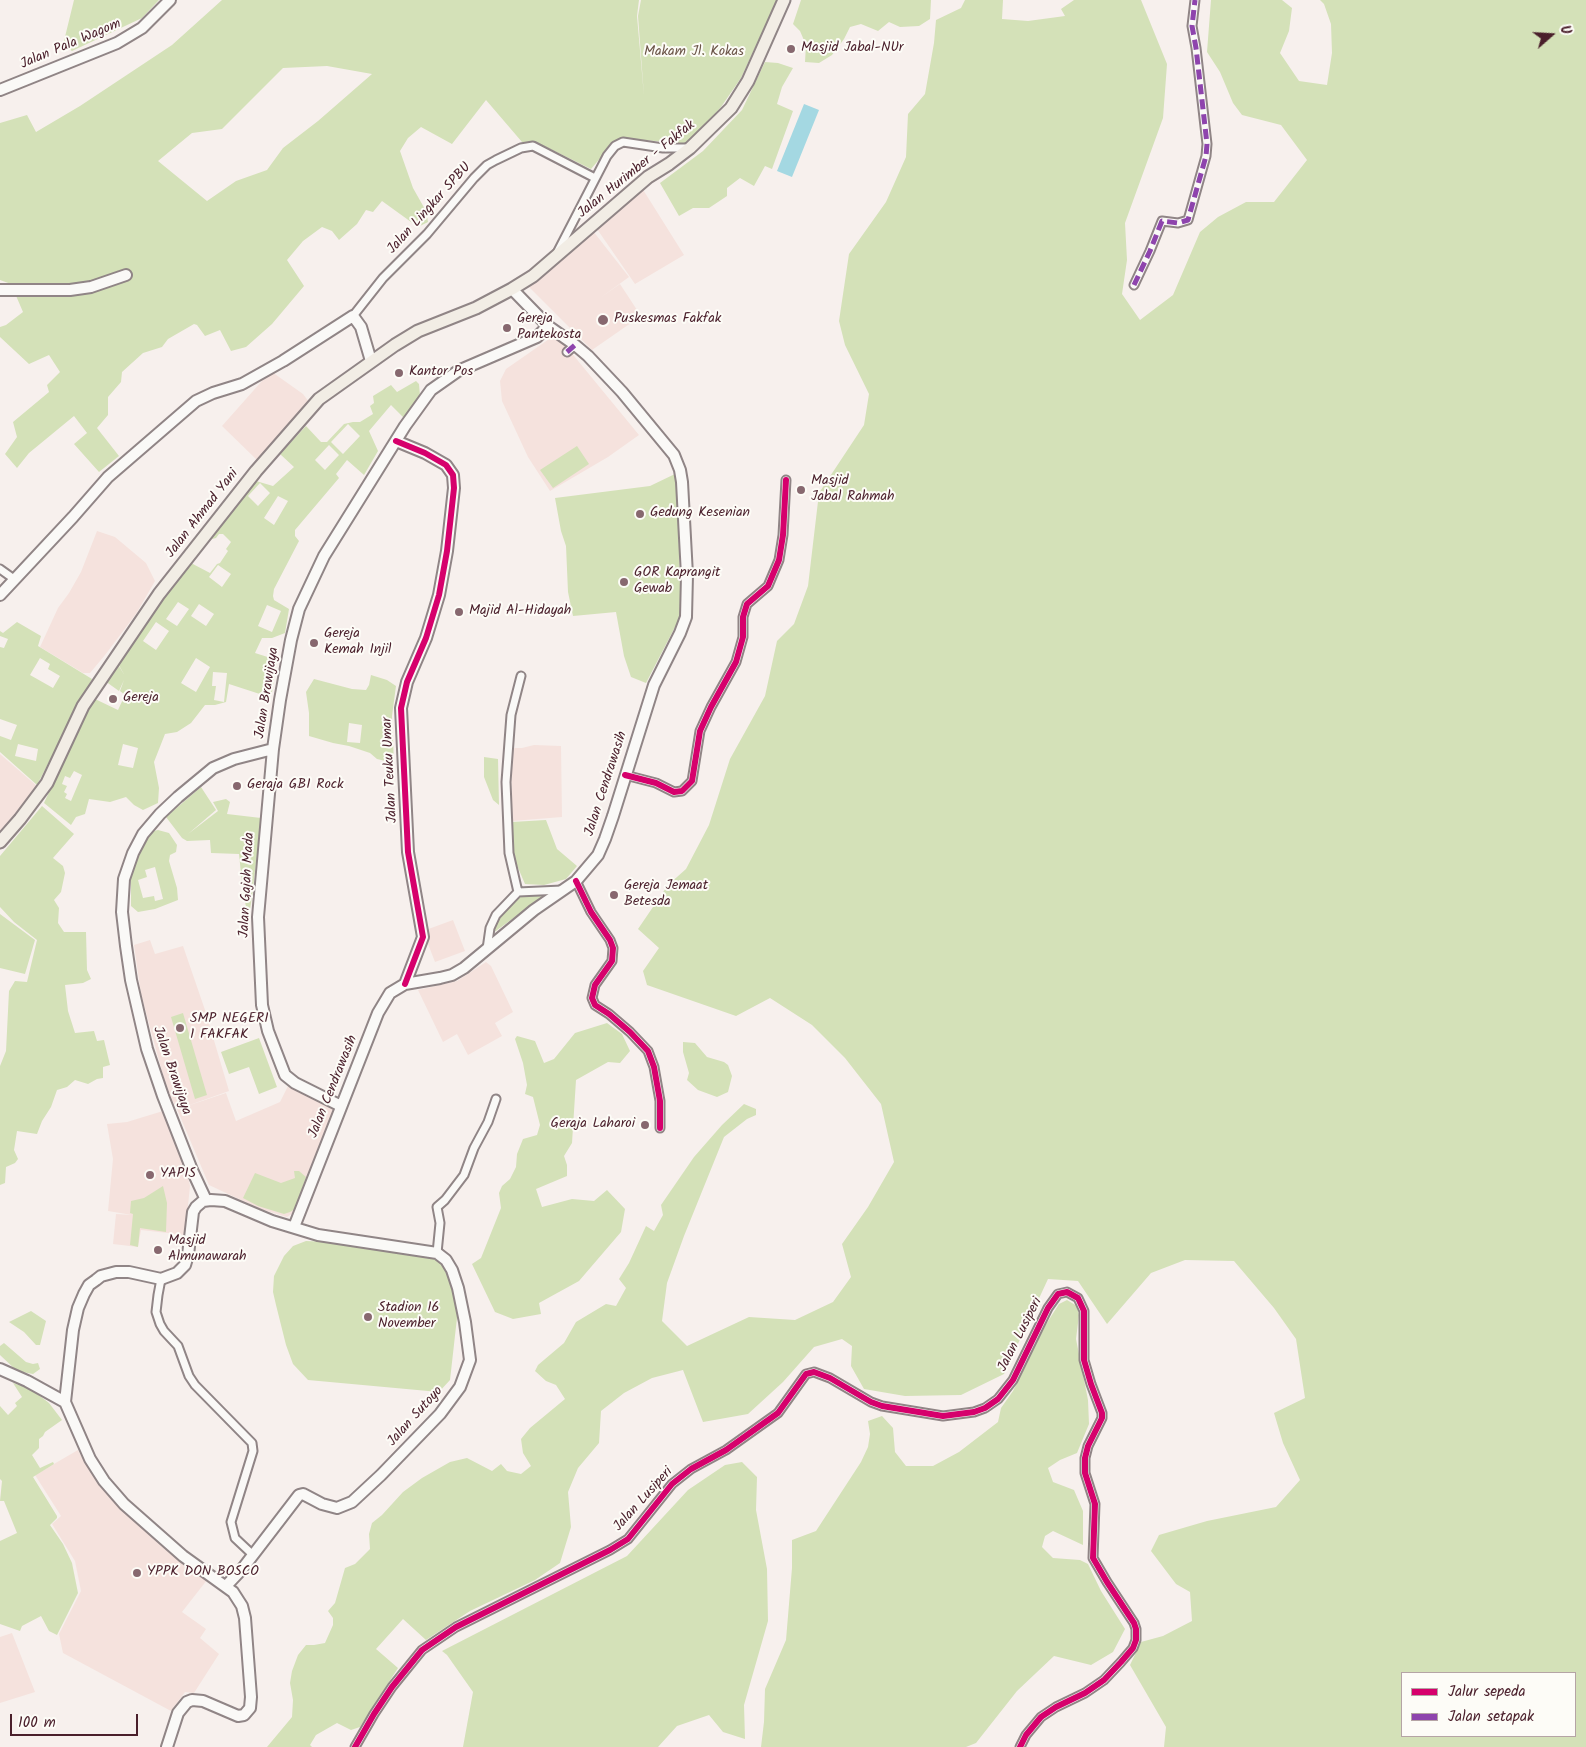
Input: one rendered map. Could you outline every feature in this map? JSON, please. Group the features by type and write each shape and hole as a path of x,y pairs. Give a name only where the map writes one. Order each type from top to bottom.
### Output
{"main road":[{"name":"Jalan Pala Wagom","path":"0,90 117,43 142,28 170,0"},
{"name":"Jalan Hurimber - Fakfak","path":"512,290 533,276 648,177 690,148 731,108 751,73 784,0"},
{"path":"0,290 70,290 91,288 126,275"},
{"name":"Jalan Cendrawasih","path":"294,1227 378,1013 390,993 405,984 452,975 464,968 534,910 576,881 595,858 606,839 654,685 686,617 687,575 682,482 674,455 622,392 588,356 548,326 512,290"},
{"name":"Jalan Ahmad Yani","path":"0,842 40,794 83,706 178,570 256,471 313,405 325,394 371,361 418,331 476,308 512,290"},
{"path":"0,594 108,477 187,407 206,396 238,386 259,375 353,316 361,327 371,361"},
{"name":"Jalan Brawijaya","path":"206,1200 163,1096 147,1049 131,980 122,912 124,879 133,853 143,834 160,814 214,768 234,759 273,749 289,648 299,609 324,556 405,426 431,390 445,379 475,362 531,340 540,335 548,326"},
{"name":"Jalan Teuku Umar","path":"396,441 425,453 446,465 453,475 454,488 447,550 439,595 426,638 407,682 401,708 408,852 423,934 405,984"},
{"name":"Jalan Gajah Mada","path":"273,749 258,917 259,967 264,1016 274,1050 285,1075 295,1083 341,1106"},
{"path":"168,1747 178,1713 187,1702 192,1700 203,1701 238,1716 246,1713 252,1705 245,1618 238,1598 226,1586 183,1556 159,1536 110,1489 90,1459 65,1402 73,1330 78,1308 89,1285 101,1276 116,1272 129,1272 162,1279 177,1273 185,1265 188,1255 193,1212 196,1207 206,1200 225,1201 272,1221 318,1235 438,1253"},
{"name":"Jalan Sutoyo","path":"226,1586 300,1494 322,1504 337,1508 355,1500 440,1414 460,1387 470,1360 467,1332 458,1288 452,1270 446,1260 438,1253"},
{"path":"0,1369 27,1381 65,1402"}],"street":[{"path":"1134,285 1162,221 1178,223 1188,220 1206,156 1208,144 1192,26 1195,0"},
{"path":"554,258 612,149 623,142 663,148 690,148"},
{"name":"Jalan Lingkar SPBU","path":"353,316 383,278 422,241 474,178 487,166 504,156 521,148 533,146 596,178"},
{"path":"567,352 575,345"},
{"path":"625,775 656,783 674,792 682,791 692,781 698,738 711,707 736,662 743,636 743,616 747,604 768,586 779,560 783,536 786,480"},
{"path":"0,569 14,579"},
{"path":"518,892 508,845 506,782 511,716 521,676"},
{"path":"576,881 591,912 610,940 613,948 612,961 595,985 592,998 596,1004 630,1032 648,1051 659,1095 660,1128"},
{"path":"487,949 490,928 496,916 518,892 563,890"},
{"path":"438,1253 440,1223 437,1207 445,1200 464,1175 474,1148 488,1122 496,1098"},
{"path":"162,1279 156,1312 160,1324 178,1346 189,1376 195,1385 252,1443 253,1451 231,1522 235,1538 252,1554"},
{"name":"Jalan Lusiperi","path":"355,1747 392,1687 422,1650 456,1627 610,1550 628,1539 672,1484 691,1469 726,1450 778,1413 806,1374 814,1372 830,1378 882,1406 943,1416 974,1412 985,1408 998,1399 1013,1380 1048,1308 1056,1295 1064,1292 1078,1298 1084,1311 1084,1360 1102,1413 1102,1418 1088,1446 1085,1458 1085,1473 1095,1504 1093,1558 1106,1582 1135,1625 1136,1640 1121,1662 1104,1680 1085,1693 1056,1707 1041,1717 1026,1735 1020,1747"}],"shaded area":[{"path":"642,188 684,255 635,284 597,229"},
{"path":"593,231 629,277 600,298 620,284 641,316 592,350 529,287"},
{"path":"552,337 565,345 639,435 608,457 550,491 528,457 502,401 500,381 506,369"},
{"path":"272,372 303,394 309,402 257,460 222,426 269,373"},
{"path":"97,531 115,537 146,563 155,581 136,614 105,655 90,673 83,673 40,647 58,608 81,572"},
{"path":"534,745 561,746 562,817 512,821 511,748"},
{"path":"0,754 38,787 0,831"},
{"path":"453,920 465,951 435,962 423,931"},
{"path":"150,940 155,954 183,946 205,1010 229,1091 181,1108 226,1093 236,1121 280,1102 288,1086 333,1109 298,1207 296,1211 287,1217 260,1209 209,1185 177,1109 179,1108 176,1107 172,1100 164,1079 141,994 134,945"},
{"path":"486,962 491,966 513,1012 495,1023 502,1036 468,1055 457,1034 443,1042 418,990 457,981"},
{"name":"YAPIS","path":"163,1111 185,1164 190,1186 185,1235 141,1230 138,1247 113,1244 116,1214 132,1215 108,1211 113,1159 107,1124 127,1122"},
{"name":"YPPK DON BOSCO","path":"78,1450 84,1462 117,1506 187,1566 207,1580 182,1612 206,1629 200,1638 219,1654 194,1693 185,1692 171,1711 63,1653 59,1634 81,1591 75,1561 52,1524 61,1516 35,1475"},
{"path":"12,1633 35,1692 0,1703 0,1637"}],"green space":[{"path":"74,0 159,0 142,18 72,51 63,45"},
{"name":"Makam Jl. Kokas","path":"222,0 639,0 637,16 644,96 638,16 641,0 777,0 741,78 721,107 687,144 644,140 614,142 591,169 536,142 522,142 486,100 452,144 421,127 408,138 400,151 413,188 426,211 428,222 418,227 382,201 373,212 366,210 357,224 339,240 332,231 322,227 303,241 287,260 304,286 272,324 246,347 231,351 220,330 205,336 197,325 194,324 168,339 162,347 143,353 122,372 121,382 108,397 108,415 97,428 119,456 99,472 74,444 87,433 74,416 29,453 17,468 5,454 17,437 13,422 49,392 47,385 60,372 49,355 29,364 0,337 0,327 6,325 23,312 11,284 0,280 0,123 27,115 36,132 80,106 172,45","holes":["327,66 372,74 318,121 283,148 267,170 236,181 207,201 158,161 192,133 222,129 283,68"]},
{"path":"801,0 931,0 930,19 919,26 900,27 889,22 878,31 861,24 850,27 832,55 819,63 805,62 806,45 800,31 793,24"},
{"path":"965,0 1003,0 1002,19 1028,21 1065,16 1061,9 1074,0 1141,0 1167,64 1163,118 1125,223 1127,260 1122,294 1140,320 1173,295 1200,232 1218,217 1246,202 1274,202 1307,160 1281,125 1242,115 1233,103 1220,72 1207,52 1211,0 1282,0 1292,8 1289,31 1280,53 1299,81 1327,85 1332,53 1331,24 1324,4 1320,0 1586,0 1586,1747 1164,1747 1166,1727 1130,1665 1141,1642 1163,1636 1192,1621 1190,1592 1176,1584 1151,1551 1159,1535 1207,1521 1276,1507 1300,1480 1283,1443 1274,1413 1305,1398 1296,1339 1274,1308 1234,1261 1185,1260 1151,1273 1107,1324 1078,1281 1048,1279 1004,1374 961,1395 905,1396 864,1389 851,1366 852,1346 842,1339 814,1347 783,1382 748,1414 703,1422 683,1370 652,1378 624,1393 601,1411 599,1443 578,1468 568,1492 571,1527 560,1563 535,1580 470,1611 426,1640 403,1619 376,1649 398,1668 360,1727 351,1730 337,1723 316,1735 310,1745 312,1747 267,1747 292,1717 293,1700 290,1683 298,1655 306,1645 325,1643 333,1625 333,1618 328,1611 335,1603 345,1568 355,1564 370,1549 369,1534 372,1523 403,1492 422,1478 450,1462 467,1458 492,1471 501,1464 507,1471 521,1474 531,1466 523,1453 521,1439 530,1428 565,1399 556,1385 546,1381 535,1371 538,1365 564,1343 576,1322 606,1304 616,1306 626,1288 619,1279 629,1263 646,1226 654,1231 663,1215 661,1205 694,1157 722,1125 744,1104 756,1109 756,1115 747,1119 724,1137 667,1283 662,1321 687,1346 749,1317 795,1320 833,1302 851,1277 842,1244 868,1207 894,1162 881,1104 845,1058 812,1025 770,998 736,1016 647,985 643,971 659,948 638,929 668,885 686,869 709,825 730,759 765,696 777,641 794,624 808,586 819,493 864,425 869,394 845,345 839,321 849,254 886,202 906,157 908,114 925,94 936,20 961,8"},
{"path":"765,62 778,63 793,68 782,87 777,104 793,111 772,169 765,166 754,186 740,178 727,188 727,196 709,208 693,208 679,216 660,183 703,151 742,110"},
{"path":"416,381 419,384 420,396 405,419 391,405 369,431 378,451 364,475 347,460 336,474 339,478 295,530 295,536 299,541 274,589 273,596 274,600 289,609 285,633 272,638 262,638 255,653 277,660 272,692 269,697 229,684 226,702 205,705 191,723 177,732 165,734 154,762 159,788 158,803 143,810 126,797 110,802 89,799 85,814 76,817 71,825 44,803 86,713 95,699 118,710 125,695 120,691 124,680 119,691 105,681 117,663 125,676 117,662 167,593 191,563 210,573 217,564 220,563 228,551 226,549 231,542 223,534 219,534 216,538 212,539 210,536 240,497 256,481 273,486 294,467 280,454 306,426 321,442 327,442 344,424 360,422 373,414 370,406 374,403 373,396 391,385 397,392","holes":["348,424 360,436 343,454 331,442","329,445 339,455 325,470 315,460","260,483 270,493 258,506 248,496","278,496 288,501 274,525 264,518","218,565 231,574 222,587 209,577","178,602 189,609 177,626 166,619","199,604 214,614 206,626 191,616","267,605 281,611 272,632 258,626","156,622 169,631 156,650 143,641","196,658 210,667 196,692 181,683","213,672 227,673 224,702 214,700 216,686 212,686","123,744 138,748 133,768 118,765","74,771 82,775 71,801 65,798 67,794 64,792 67,786 62,784 65,776 70,778"]},
{"path":"577,446 589,464 553,488 540,470"},
{"name":"GOR Kaprangit Gewab","path":"677,473 681,622 675,627 646,683 631,677 624,656 616,612 573,616 568,592 566,546 561,531 555,498 650,486"},
{"path":"17,622 41,636 38,646 92,679 37,785 0,752 0,736 11,740 17,725 0,719 0,647 4,648 8,639 0,636 0,631 3,633","holes":["40,658 50,664 48,669 60,676 53,688 30,675","18,744 38,749 36,761 15,756"]},
{"path":"371,675 387,680 396,686 392,716 394,763 377,759 370,753 349,746 309,736 309,713 306,692 314,679 352,689 366,690","holes":["349,723 362,725 360,743 347,742"]},
{"path":"484,757 498,759 499,805 493,800 484,777"},
{"path":"201,787 216,810 188,834 218,811 213,802 226,799 230,802 227,814 261,818 252,897 250,909 247,911 239,854 211,853 210,840 187,841 182,838 166,817"},
{"path":"42,806 74,834 53,858 63,866 65,873 61,892 54,900 59,908 58,923 64,932 86,932 87,970 91,979 83,983 65,985 68,1011 75,1033 94,1031 97,1041 104,1040 110,1065 103,1067 103,1078 88,1084 75,1080 67,1087 57,1090 51,1107 42,1121 37,1134 17,1131 14,1150 18,1159 15,1163 6,1167 5,1183 0,1185 0,1066 6,1051 9,991 15,981 27,982 37,940 14,922 0,907 0,856"},
{"path":"546,820 557,849 577,866 566,879 544,885 525,884 516,863 510,835 512,822"},
{"path":"158,830 169,833 177,845 176,852 170,855 169,861 177,888 178,900 155,909 138,912 131,906 131,874 136,853 150,832","holes":["155,867 163,899 155,901 154,896 143,898 138,880 147,877 145,870"]},
{"path":"526,895 544,896 493,933 498,920 515,899"},
{"path":"0,914 35,940 25,974 0,968"},
{"path":"183,1013 207,1095 195,1099 171,1017"},
{"path":"607,1023 622,1034 630,1051 620,1063 608,1062 576,1080 572,1143 564,1156 567,1165 567,1176 536,1189 542,1207 572,1199 594,1201 607,1190 625,1209 621,1232 579,1281 539,1303 541,1314 513,1319 495,1312 472,1264 481,1258 501,1208 499,1193 502,1186 510,1179 516,1167 517,1154 523,1139 537,1135 540,1125 533,1097 525,1094 527,1085 523,1063 515,1039 517,1036 535,1041 544,1063 554,1059 575,1033"},
{"path":"259,1038 277,1087 259,1094 249,1067 229,1074 221,1052"},
{"path":"683,1042 695,1043 707,1057 728,1065 732,1076 728,1092 717,1097 698,1090 687,1080 689,1073 683,1052"},
{"path":"294,1171 299,1171 306,1177 295,1209 290,1212 284,1214 258,1206 243,1198 255,1173 281,1183 295,1178"},
{"path":"163,1186 167,1203 166,1232 140,1228 138,1247 130,1245 133,1214 130,1213 131,1201 144,1198"},
{"name":"Stadion 16 November","path":"306,1241 330,1242 414,1253 437,1259 444,1264 454,1286 458,1309 450,1380 439,1392 308,1380 293,1364 286,1345 273,1292 274,1276 284,1256 293,1246"},
{"path":"1067,1300 1077,1306 1079,1315 1076,1339 1088,1400 1089,1424 1077,1453 1060,1460 1048,1468 1053,1482 1074,1490 1083,1511 1083,1545 1053,1531 1045,1536 1042,1547 1053,1558 1080,1560 1088,1564 1101,1591 1125,1629 1113,1652 1091,1665 1054,1656 1017,1691 976,1743 966,1747 761,1747 765,1689 786,1640 792,1568 792,1540 816,1531 861,1462 868,1447 870,1434 868,1421 882,1416 893,1428 895,1452 906,1466 933,1466 959,1452 998,1422 1001,1408 1013,1391 1045,1326 1059,1304"},
{"path":"31,1311 46,1321 40,1345 36,1345 24,1332 9,1322"},
{"path":"4,1343 26,1362 38,1363 40,1369 33,1374 17,1371 0,1355 0,1346"},
{"path":"13,1383 31,1389 49,1403 62,1420 45,1432 39,1439 39,1448 32,1455 40,1468 53,1462 54,1464 33,1477 57,1516 50,1525 63,1544 72,1563 78,1593 57,1635 49,1631 41,1616 22,1626 20,1631 0,1624 0,1541 17,1533 4,1501 0,1501 2,1481 0,1479 0,1406 8,1415 17,1406 15,1403 22,1397"},
{"path":"742,1462 757,1477 756,1510 767,1569 768,1621 744,1705 745,1739 723,1732 709,1715 677,1726 658,1747 463,1747 473,1692 447,1655 442,1651 627,1556 688,1490 725,1465"}],"water":[{"path":"804,104 819,110 792,177 777,171"}],"marked path":[{"path":"1134,285 1162,221 1178,223 1188,220 1206,156 1207,144 1192,26 1195,0"},
{"path":"567,352 575,345"}],"cycle path":[{"path":"396,441 425,453 446,465 453,475 454,488 447,551 439,595 426,638 407,682 401,708 408,852 423,937 405,984"},
{"path":"625,775 656,783 674,792 682,791 692,781 700,731 736,662 743,637 743,617 747,604 768,586 779,560 783,535 786,480"},
{"path":"576,881 591,912 610,940 613,948 612,961 595,985 592,998 595,1005 630,1032 648,1051 654,1067 660,1101 660,1128"},
{"path":"355,1747 392,1687 422,1650 456,1627 610,1550 628,1539 672,1484 691,1469 726,1450 778,1413 806,1374 814,1372 830,1378 871,1402 882,1406 943,1416 974,1412 985,1408 998,1399 1013,1380 1048,1308 1058,1294 1067,1292 1078,1298 1084,1311 1084,1360 1102,1413 1102,1418 1088,1446 1085,1458 1085,1473 1095,1504 1093,1558 1134,1623 1136,1640 1133,1648 1104,1680 1085,1693 1056,1707 1041,1717 1026,1735 1020,1747"}],"place":[{"name":"Masjid Jabal-NUr","path":"791,49"},
{"name":"Puskesmas Fakfak","path":"603,320"},
{"name":"Gereja Pantekosta","path":"507,328"},
{"name":"Kantor Pos","path":"399,373"},
{"name":"Masjid Jabal Rahmah","path":"801,490"},
{"name":"Gedung Kesenian","path":"640,514"},
{"name":"GOR Kaprangit Gewab","path":"624,582"},
{"name":"Majid Al-Hidayah","path":"459,612"},
{"name":"Gereja Kemah Injil","path":"314,643"},
{"name":"Gereja","path":"113,699"},
{"name":"Geraja GBI Rock","path":"237,786"},
{"name":"Gereja Jemaat Betesda","path":"614,895"},
{"name":"SMP NEGERI 1 FAKFAK","path":"180,1028"},
{"name":"Geraja Laharoi","path":"645,1125"},
{"name":"YAPIS","path":"150,1175"},
{"name":"Masjid Almunawarah","path":"158,1250"},
{"name":"Stadion 16 November","path":"368,1317"},
{"name":"YPPK DON BOSCO","path":"137,1573"}]}
